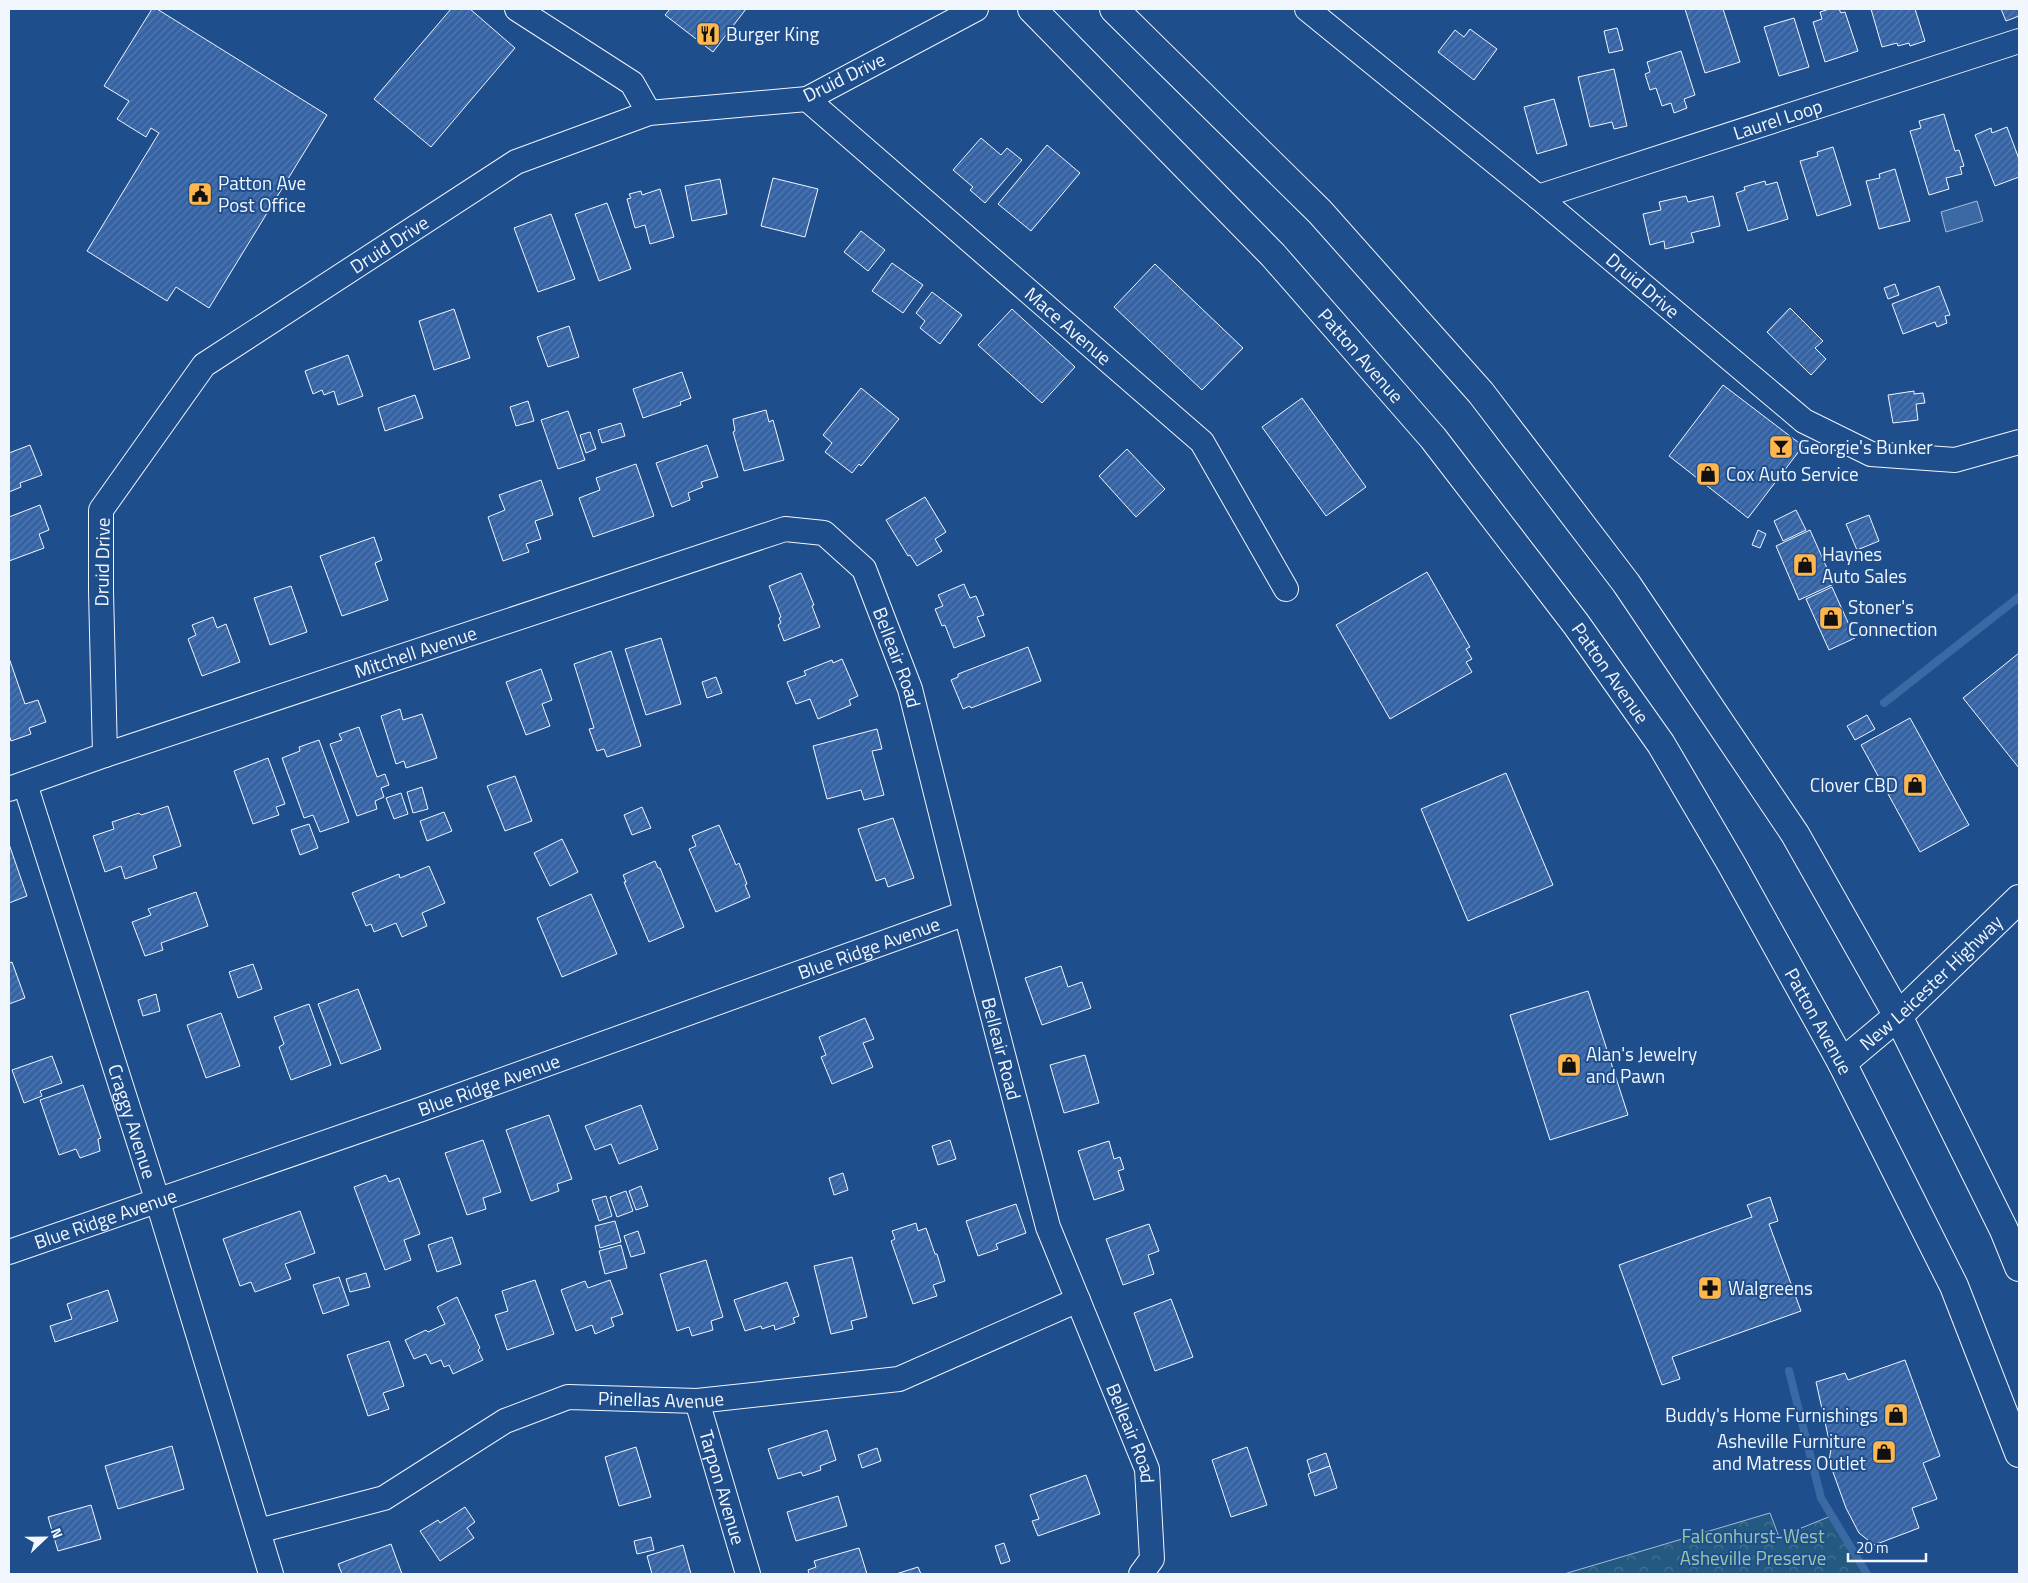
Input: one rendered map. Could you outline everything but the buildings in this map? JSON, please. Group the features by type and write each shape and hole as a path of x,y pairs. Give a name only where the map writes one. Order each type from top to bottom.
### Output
{"main road":[{"name":"Patton Avenue","path":"1032,9 1273,255 1432,438 1570,616 1661,744 1732,865 1842,1063 1954,1286 2019,1453"},
{"path":"1114,9 1320,212 1481,392 1626,583 1667,641 1795,834 1898,1016 2004,1230 2019,1267"},
{"name":"New Leicester Highway","path":"1842,1063 1898,1016 2019,899"}],"street":[{"path":"517,9 632,83 649,113"},
{"name":"Druid Drive","path":"105,755 101,510 204,366 516,162 649,113 807,99 976,9"},
{"name":"Druid Drive","path":"1306,9 1538,196 1804,421 1871,454 1955,460 2019,442"},
{"name":"Laurel Loop","path":"1538,196 2019,41"},
{"name":"Mace Avenue","path":"807,99 1202,442 1286,589"},
{"name":"Mitchell Avenue","path":"17,787 105,755 785,529 824,534"},
{"name":"Belleair Road","path":"824,534 864,569 910,689 1048,1228 1148,1469 1152,1558 1141,1574"},
{"name":"Craggy Avenue","path":"17,787 158,1202 271,1574"},
{"name":"Blue Ridge Avenue","path":"9,1252 158,1202 422,1109 966,913"},
{"name":"Pinellas Avenue","path":"258,1531 384,1498 505,1421 568,1397 697,1401 899,1378 1078,1300"},
{"name":"Tarpon Avenue","path":"697,1401 748,1574"}],"green space":[{"name":"Falconhurst-West Asheville Preserve","path":"1770,1513 1779,1537 1831,1516 1867,1574 1564,1574"}],"shaded area":[{"path":"1977,201 1983,221 1946,232 1941,212"}],"waterway":[{"path":"1884,703 2019,597"},
{"path":"1789,1371 1821,1498 1867,1574"}],"place":[{"name":"Burger King","path":"708,34"},
{"name":"Patton Ave Post Office","path":"200,194"},
{"name":"Georgie's Bunker","path":"1781,447"},
{"name":"Cox Auto Service","path":"1708,474"},
{"name":"Haynes Auto Sales","path":"1805,565"},
{"name":"Stoner's Connection","path":"1831,618"},
{"name":"Clover CBD","path":"1915,785"},
{"name":"Alan's Jewelry and Pawn","path":"1569,1065"},
{"name":"Walgreens","path":"1710,1288"},
{"name":"Buddy's Home Furnishings","path":"1896,1415"},
{"name":"Asheville Furniture and Matress Outlet","path":"1884,1452"}]}
